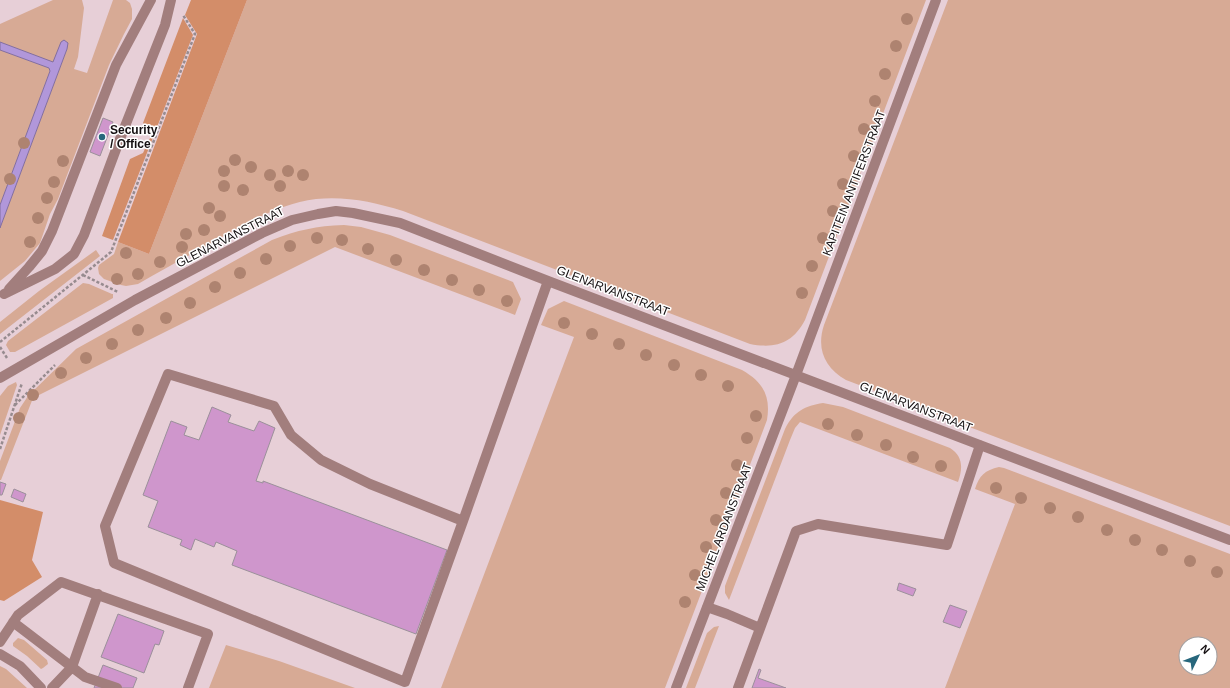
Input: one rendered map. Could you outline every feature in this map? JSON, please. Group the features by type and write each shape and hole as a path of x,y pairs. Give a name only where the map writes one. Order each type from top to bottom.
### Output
{"street":[{"path":"2,295 42,251 52,232 116,65 151,0"},
{"path":"2,295 55,269 74,254 84,235 165,25 171,0"},
{"name":"KAPITEIN ANTIFERSTRAAT","path":"796,375 936,0"},
{"name":"GLENARVANSTRAAT","path":"0,378 135,300 268,230 292,220 318,214 336,211 353,213 400,223 548,281 1230,540"},
{"path":"464,521 370,484 321,460 291,435 274,406 168,374 106,526 114,563 405,682 464,521 548,281"},
{"name":"MICHEL ARDANSTRAAT","path":"676,688 796,375"},
{"path":"738,688 796,531 818,524 946,545 980,445"},
{"path":"0,642 18,615 62,582 208,634 188,688"},
{"path":"52,688 72,667 98,594"},
{"path":"707,607 760,628"},
{"path":"13,622 84,676 117,688"},
{"path":"0,654 20,666 41,688"}],"path":[{"path":"148,156 195,34 182,13"},
{"path":"83,275 135,300"},
{"path":"0,347 22,382 0,448"},
{"path":"15,406 59,361"}],"shaded area":[{"path":"0,0 1230,0 1230,688 0,688"},
{"path":"53,0 82,0 84,8 78,57 74,69 87,73 113,0 126,0 130,3 132,9 132,19 109,65 40,243 25,261 0,281 0,228 67,49 62,41 55,60 52,62 0,42 0,24"},
{"path":"191,0 247,0 149,254 118,242 197,34 185,15"},
{"path":"247,0 926,0 805,320 795,334 789,339 776,345 768,346 750,344 403,211 371,202 349,199 316,199 289,205 276,210 239,228 138,284 126,286 104,279 99,274 99,265 114,254 118,242 149,254"},
{"path":"948,0 1230,0 1230,526 846,380 833,370 824,357 821,342 824,325"},
{"path":"183,18 193,35 113,240 102,236 130,159 143,153 151,136 143,123"},
{"path":"64,40 68,43 67,49 0,228 0,205 50,71 49,68 0,50 0,42 53,62 61,42"},
{"path":"0,50 49,68 50,71 0,205"},
{"path":"344,225 361,227 390,235 513,282 521,299 515,315 335,247 33,398 0,480 0,461 20,408 28,396 76,349 272,240 307,229"},
{"path":"96,250 100,256 0,334 0,322 39,291"},
{"path":"83,283 113,294 113,298 15,352 10,352 6,345 8,341"},
{"path":"564,301 742,370 755,380 764,390 768,404 767,420 665,688 441,688 574,337 541,325 548,309"},
{"path":"16,382 17,385 0,435 0,396 8,386"},
{"path":"823,403 843,407 950,448 960,459 961,463 961,472 958,482 800,422 795,428 790,440 729,600 725,593 725,586 785,429 792,418 801,410"},
{"path":"994,468 1004,468 1230,554 1230,688 945,688 1015,504 975,489 978,480 986,472"},
{"path":"0,500 43,512 32,560 42,577 4,601 0,600"},
{"path":"719,626 695,688 686,688 707,633 714,627"},
{"path":"18,638 24,640 47,660 48,664 41,669 13,646 13,643"},
{"path":"226,645 279,661 355,688 209,688"},
{"path":"0,666 6,669 27,688 0,688"}],"building":[{"name":"Security / Office","path":"103,118 113,122 100,156 90,152"},
{"path":"212,407 231,415 228,422 254,431 259,421 275,428 256,481 263,483 263,481 447,550 416,634 232,565 237,551 216,542 214,547 195,539 191,550 180,545 182,540 148,527 158,501 143,495 171,421 187,427 184,435 199,440"},
{"path":"0,482 6,484 2,495 0,495"},
{"path":"14,489 26,494 23,502 11,497"},
{"path":"899,583 916,589 913,596 897,590"},
{"path":"950,605 967,611 960,628 943,622"},
{"path":"118,614 164,631 159,645 155,644 144,673 101,657"},
{"path":"103,665 137,678 133,688 94,688"},
{"path":"759,669 761,670 758,678 786,688 752,688"}],"place":[{"name":"Security / Office","path":"102,137"}]}
